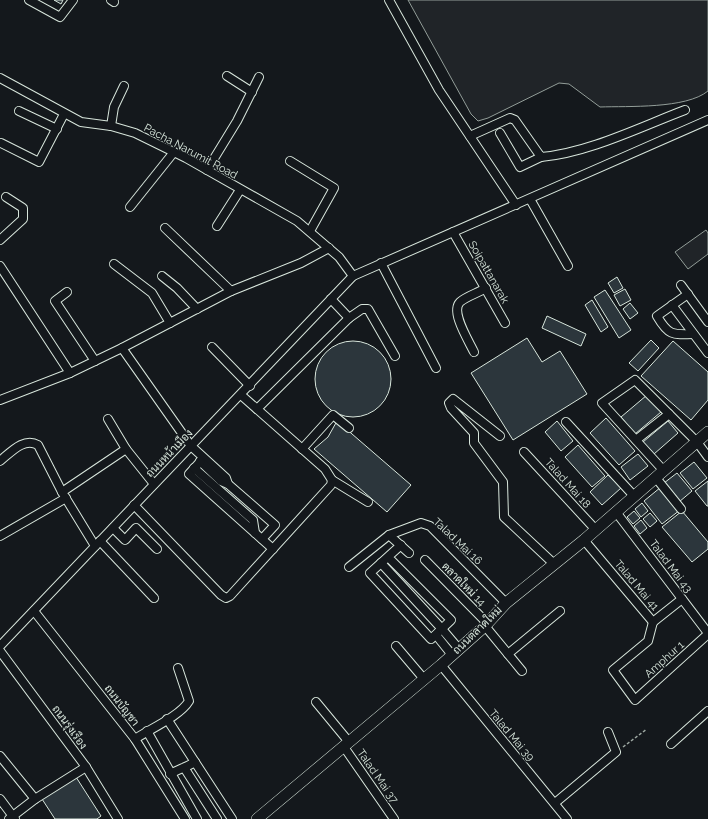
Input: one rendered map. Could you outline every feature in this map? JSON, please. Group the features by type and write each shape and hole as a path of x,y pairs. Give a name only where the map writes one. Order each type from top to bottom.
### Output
{"main road":[{"name":"ถนนตลาดใหม่","path":"264,817 346,744 456,652 506,603 553,563 596,530 708,432"}],"street":[{"path":"29,0 60,17 73,0"},
{"path":"389,0 439,90 516,205"},
{"path":"227,76 252,92"},
{"path":"207,170 252,92 259,77"},
{"name":"Pacha Narumit Road","path":"0,78 81,122 111,126 136,133 207,170 297,221 339,257 353,276"},
{"path":"111,126 114,107 124,86"},
{"path":"500,133 520,167 541,157 558,156 601,142 685,110"},
{"path":"20,111 57,129"},
{"path":"1,142 39,162 64,114"},
{"path":"470,136 510,118 515,120 541,157"},
{"path":"353,276 706,123"},
{"path":"130,207 174,152"},
{"path":"290,161 334,188 310,231"},
{"path":"217,226 240,190"},
{"path":"0,240 23,218 23,208 6,197"},
{"path":"530,199 568,266"},
{"path":"165,228 231,290"},
{"name":"Soipattanarak","path":"453,232 505,323"},
{"path":"0,400 95,361 231,290 301,263 329,248"},
{"path":"381,263 436,368"},
{"path":"114,264 152,293 170,323"},
{"path":"0,266 70,372"},
{"path":"162,276 177,288 197,309"},
{"name":"ถนนหน้าเมือง","path":"0,646 154,484 250,386 353,276"},
{"path":"681,285 708,322"},
{"path":"474,352 457,317 457,308 461,302 486,288"},
{"path":"67,292 56,301 95,361"},
{"path":"688,294 658,316 665,329 674,335 693,334"},
{"path":"331,299 349,318"},
{"path":"672,305 708,353"},
{"path":"257,409 349,318 362,309 368,309 394,356"},
{"path":"212,347 250,386"},
{"path":"122,348 200,462 221,481 228,484 274,525 262,539"},
{"path":"681,509 660,474 636,440 602,403 635,380 697,442 708,457"},
{"path":"241,395 325,469 332,480 368,502"},
{"path":"500,436 453,399 449,404 474,433 474,444 503,482 504,517 553,563"},
{"path":"636,440 669,414"},
{"path":"302,449 334,415 349,428"},
{"path":"108,419 126,449 154,484"},
{"path":"566,422 634,496"},
{"path":"0,461 25,442 33,442 38,445 64,495 98,544 154,598"},
{"path":"189,448 226,478 228,484"},
{"path":"0,536 64,495 126,449"},
{"name":"Talad Mai 18","path":"524,452 596,530"},
{"path":"200,462 194,468 253,520 255,533 273,549"},
{"path":"134,505 221,596 226,598 230,596 331,485 332,480"},
{"name":"Talad Mai 43","path":"616,512 708,634"},
{"name":"Talad Mai 16","path":"349,568 389,535 421,523 430,526 506,603"},
{"path":"113,528 125,540 136,528 157,549"},
{"path":"389,535 409,553"},
{"name":"Talad Mai 41","path":"584,540 653,622 648,641 613,670 635,700"},
{"path":"388,557 451,620 430,639 370,573 401,545"},
{"name":"ตลาดใหม่ 14","path":"425,560 486,624 522,671"},
{"path":"381,563 442,628 456,652"},
{"path":"653,622 682,599"},
{"name":"ถนนบัญชา","path":"34,610 135,739 185,819"},
{"path":"508,654 560,611"},
{"name":"Amphur 1","path":"635,700 708,634"},
{"path":"436,635 456,652"},
{"path":"396,646 424,679"},
{"name":"ถนนรุ่งเรือง","path":"0,651 86,767 114,818"},
{"name":"Talad Mai 39","path":"440,665 567,819"},
{"path":"135,739 186,706 190,701 178,668"},
{"name":"Talad Mai 37","path":"316,702 346,744 394,819"},
{"path":"672,744 708,711"},
{"path":"167,719 232,819"},
{"path":"147,731 170,774 197,819"},
{"path":"555,803 616,752 608,732"},
{"path":"0,756 35,799"},
{"path":"170,774 185,769 195,762"},
{"path":"0,799 12,818 35,799 86,767"},
{"path":"185,769 217,819"}],"path":[{"path":"616,752 647,729"}],"shaded area":[{"path":"408,0 708,0 708,91 698,97 672,104 600,107 569,84 559,83 488,118 478,121 471,114"},
{"path":"706,230 708,233 708,254 688,269 675,252"}],"building":[{"path":"54,0 63,0 61,4"},
{"path":"617,277 623,288 614,293 608,283"},
{"path":"625,289 631,300 620,306 614,295"},
{"path":"605,290 631,330 619,338 594,297"},
{"path":"592,300 608,327 601,332 585,305"},
{"path":"630,303 638,313 630,319 623,309"},
{"path":"547,316 586,334 581,346 542,328"},
{"path":"527,338 542,362 560,351 587,394 513,440 471,373"},
{"path":"651,340 659,348 638,371 629,363"},
{"path":"353,341 368,344 380,352 388,364 391,379 388,394 380,406 368,414 353,417 338,414 326,406 318,394 315,379 318,364 326,352 338,344"},
{"path":"673,341 708,372 708,400 691,420 641,376"},
{"path":"647,395 661,412 635,434 621,417"},
{"path":"606,418 635,451 619,465 590,433"},
{"path":"337,421 411,485 387,512 314,449 328,437"},
{"path":"557,421 573,441 561,451 545,432"},
{"path":"668,421 678,433 654,454 643,442"},
{"path":"578,445 605,476 592,487 565,457"},
{"path":"638,454 648,466 630,480 621,467"},
{"path":"694,462 707,478 693,489 680,473"},
{"path":"677,473 692,491 679,502 664,483"},
{"path":"608,475 621,488 602,505 590,492"},
{"path":"708,481 708,506 707,506 695,491"},
{"path":"661,487 680,510 662,524 644,501"},
{"path":"642,503 648,511 641,517 635,509"},
{"path":"634,511 640,518 633,524 627,517"},
{"path":"682,511 708,542 708,549 692,562 662,527"},
{"path":"650,513 657,521 650,527 643,519"},
{"path":"641,520 647,528 640,534 634,526"},
{"path":"76,777 101,816 97,819 55,819 42,799"}]}
